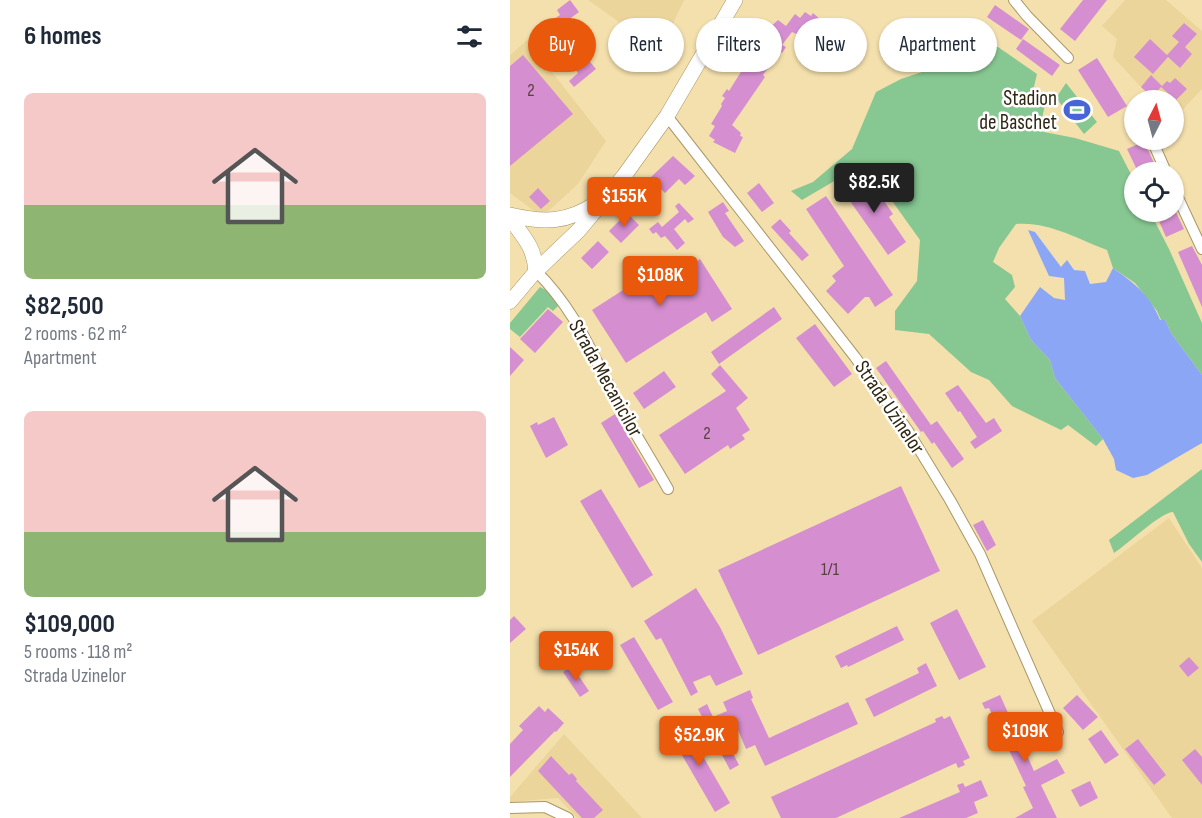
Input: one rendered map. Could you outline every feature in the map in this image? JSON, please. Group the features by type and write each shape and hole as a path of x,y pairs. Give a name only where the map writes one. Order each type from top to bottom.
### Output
{"main road":[{"path":"510,302 536,271 579,230 624,176 667,116 735,0"},
{"path":"510,217 545,221 565,219 586,210 606,196"},
{"path":"510,217 530,244 536,271"}],"street":[{"path":"1014,0 1068,58"},
{"name":"Strada Uzinelor","path":"667,116 855,357 908,431 980,554 1058,732"},
{"path":"1184,211 1202,249"},
{"name":"Strada Mecanicilor","path":"536,271 562,301 585,336 613,393 669,489"},
{"path":"510,808 545,807 568,818"}],"shaded area":[{"path":"588,0 684,0 676,18 613,18"},
{"path":"1125,0 1166,0 1202,31 1202,89 1184,108 1184,90 1144,90 1113,57 1117,39 1102,26"},
{"path":"527,40 528,72 552,72 606,141 578,184 542,217 510,193 510,55"},
{"path":"1169,518 1202,568 1202,818 1172,818 1032,621"},
{"path":"564,734 642,818 577,818 558,798 510,802 510,797"}],"green space":[{"path":"998,47 1037,74 1033,91 1045,105 1039,131 1075,138 1119,151 1125,162 1124,222 1155,222 1169,249 1202,323 1202,375 1171,333 1165,320 1161,320 1157,311 1135,283 1113,268 1107,250 1040,225 1016,224 999,248 993,262 1012,275 1015,287 1005,299 1020,316 1031,340 1050,360 1055,378 1103,439 1096,446 1068,425 1061,430 1012,406 989,380 971,372 929,334 895,330 895,311 917,281 920,240 865,163 802,200 791,191 813,182 852,149 876,92 901,79 922,72 997,72"},
{"name":"Stadion de Baschet","path":"1066,83 1097,122 1084,134 1056,98"},
{"path":"540,287 546,290 559,305 553,311 548,307 520,337 510,329 510,323"},
{"path":"1202,469 1202,562 1189,544 1173,512 1161,517 1114,553 1109,540"}],"water":[{"path":"1028,230 1035,232 1061,267 1067,260 1074,270 1085,271 1090,284 1106,282 1113,268 1134,284 1152,304 1160,320 1165,320 1171,333 1202,375 1202,443 1147,475 1133,478 1116,470 1114,459 1103,439 1055,378 1050,360 1031,340 1020,316 1040,287 1054,298 1065,300 1064,278 1049,276"}],"building":[{"path":"570,0 579,12 571,18 556,18 560,15 557,10"},
{"path":"1083,0 1107,0 1075,41 1060,29"},
{"path":"995,5 1029,29 1021,40 997,24 997,18 987,17"},
{"path":"805,12 811,16 813,13 818,18 800,18"},
{"path":"795,14 800,18 794,18 794,33 792,32 782,45 782,23 786,26"},
{"path":"1184,23 1197,34 1185,47 1192,54 1180,68 1168,57 1153,74 1134,57 1150,39 1167,55 1179,42 1172,36"},
{"path":"1023,39 1060,65 1052,76 1016,49"},
{"path":"523,55 528,61 528,72 537,72 573,114 510,166 510,66"},
{"path":"1097,58 1124,101 1124,108 1108,117 1078,70"},
{"path":"592,72 574,87 569,81 578,73"},
{"path":"741,72 765,72 763,75 765,77 732,125 743,137 735,153 713,142 715,140 709,136 715,126 711,124 725,98 722,96 727,89 729,91"},
{"path":"1151,75 1162,86 1175,78 1187,89 1184,92 1184,90 1164,90 1161,87 1158,90 1144,90 1141,87"},
{"path":"1127,150 1148,150 1154,162 1133,162"},
{"path":"673,156 695,176 685,185 679,179 665,193 650,178"},
{"path":"863,172 868,178 863,182 875,199 880,195 893,214 889,217 906,242 888,255 845,194 849,192 843,183"},
{"path":"759,183 774,203 762,212 747,193"},
{"path":"538,188 550,201 541,209 529,197"},
{"path":"826,196 893,295 875,307 869,297 865,297 848,314 826,291 836,281 832,276 844,266 806,209"},
{"path":"723,202 729,211 725,213 744,241 735,247 723,237 708,212"},
{"path":"679,203 694,219 688,223 685,219 674,229 685,243 677,250 665,236 661,238 649,229 658,222 662,227 679,212 675,206"},
{"path":"627,213 639,225 621,243 609,231"},
{"path":"780,219 809,255 802,261 771,227"},
{"path":"1159,222 1181,222 1184,229 1166,237"},
{"path":"598,241 609,252 592,269 581,258"},
{"path":"1192,246 1202,265 1202,307 1178,252"},
{"path":"700,259 732,309 712,322 706,312 626,363 592,310 670,260 679,273"},
{"path":"774,307 782,319 719,364 711,352"},
{"path":"548,309 563,322 535,353 520,339"},
{"path":"815,324 852,374 834,387 796,338"},
{"path":"510,347 524,360 510,376"},
{"path":"886,361 931,425 937,421 964,459 952,468 934,442 932,444 923,431 921,432 876,368"},
{"path":"720,365 748,398 736,408 750,430 742,435 745,439 730,449 728,445 685,474 659,435 726,391 711,374"},
{"path":"664,371 676,387 644,409 633,393"},
{"path":"958,385 986,423 994,418 1002,431 975,449 970,442 977,437 945,393"},
{"path":"615,414 654,480 639,488 601,423"},
{"path":"554,417 568,445 546,458 530,426 537,422 538,425"},
{"path":"901,486 940,571 758,655 718,570"},
{"path":"601,489 653,575 632,588 580,501"},
{"path":"983,520 996,545 987,551 973,525"},
{"path":"696,588 720,627 743,674 716,686 710,675 693,682 698,692 691,696 661,638 656,640 644,621"},
{"path":"957,609 986,667 959,680 930,623"},
{"path":"514,616 526,629 510,643 510,620"},
{"path":"897,626 904,640 848,667 847,665 841,668 835,656"},
{"path":"634,637 673,702 658,710 620,645"},
{"path":"1189,657 1199,668 1188,677 1179,666"},
{"path":"926,663 937,686 874,717 865,699 919,673 917,668"},
{"path":"572,666 589,691 580,697 563,672"},
{"path":"750,690 753,698 751,699 769,738 848,702 858,724 765,766 755,745 746,749 733,718 718,725 739,765 730,770 698,709 707,704 713,717 727,711 723,702"},
{"path":"1000,695 1034,771 1057,759 1065,773 1041,785 1057,818 1015,818 1033,808 1023,787 1026,786 1008,748 994,727 997,725 989,708 985,709 982,703"},
{"path":"1077,695 1098,717 1083,730 1063,708"},
{"path":"539,706 545,712 548,708 564,723 510,777 510,744 523,730 519,726"},
{"path":"942,716 944,719 950,716 970,758 963,761 965,765 958,768 956,763 836,818 781,818 771,797 936,722 935,719"},
{"path":"683,722 730,803 715,812 668,731"},
{"path":"1101,730 1119,755 1105,764 1088,739"},
{"path":"1138,739 1166,775 1154,785 1125,749"},
{"path":"1195,749 1202,757 1202,785 1182,760"},
{"path":"551,756 569,775 572,773 576,781 603,810 594,818 582,818 538,771"},
{"path":"981,780 988,796 974,802 978,813 966,818 899,818 960,792 957,785 963,783 965,787"},
{"path":"1090,781 1098,798 1080,807 1071,790"}],"place":[{"name":"Stadion de Baschet","path":"1077,110"}]}
